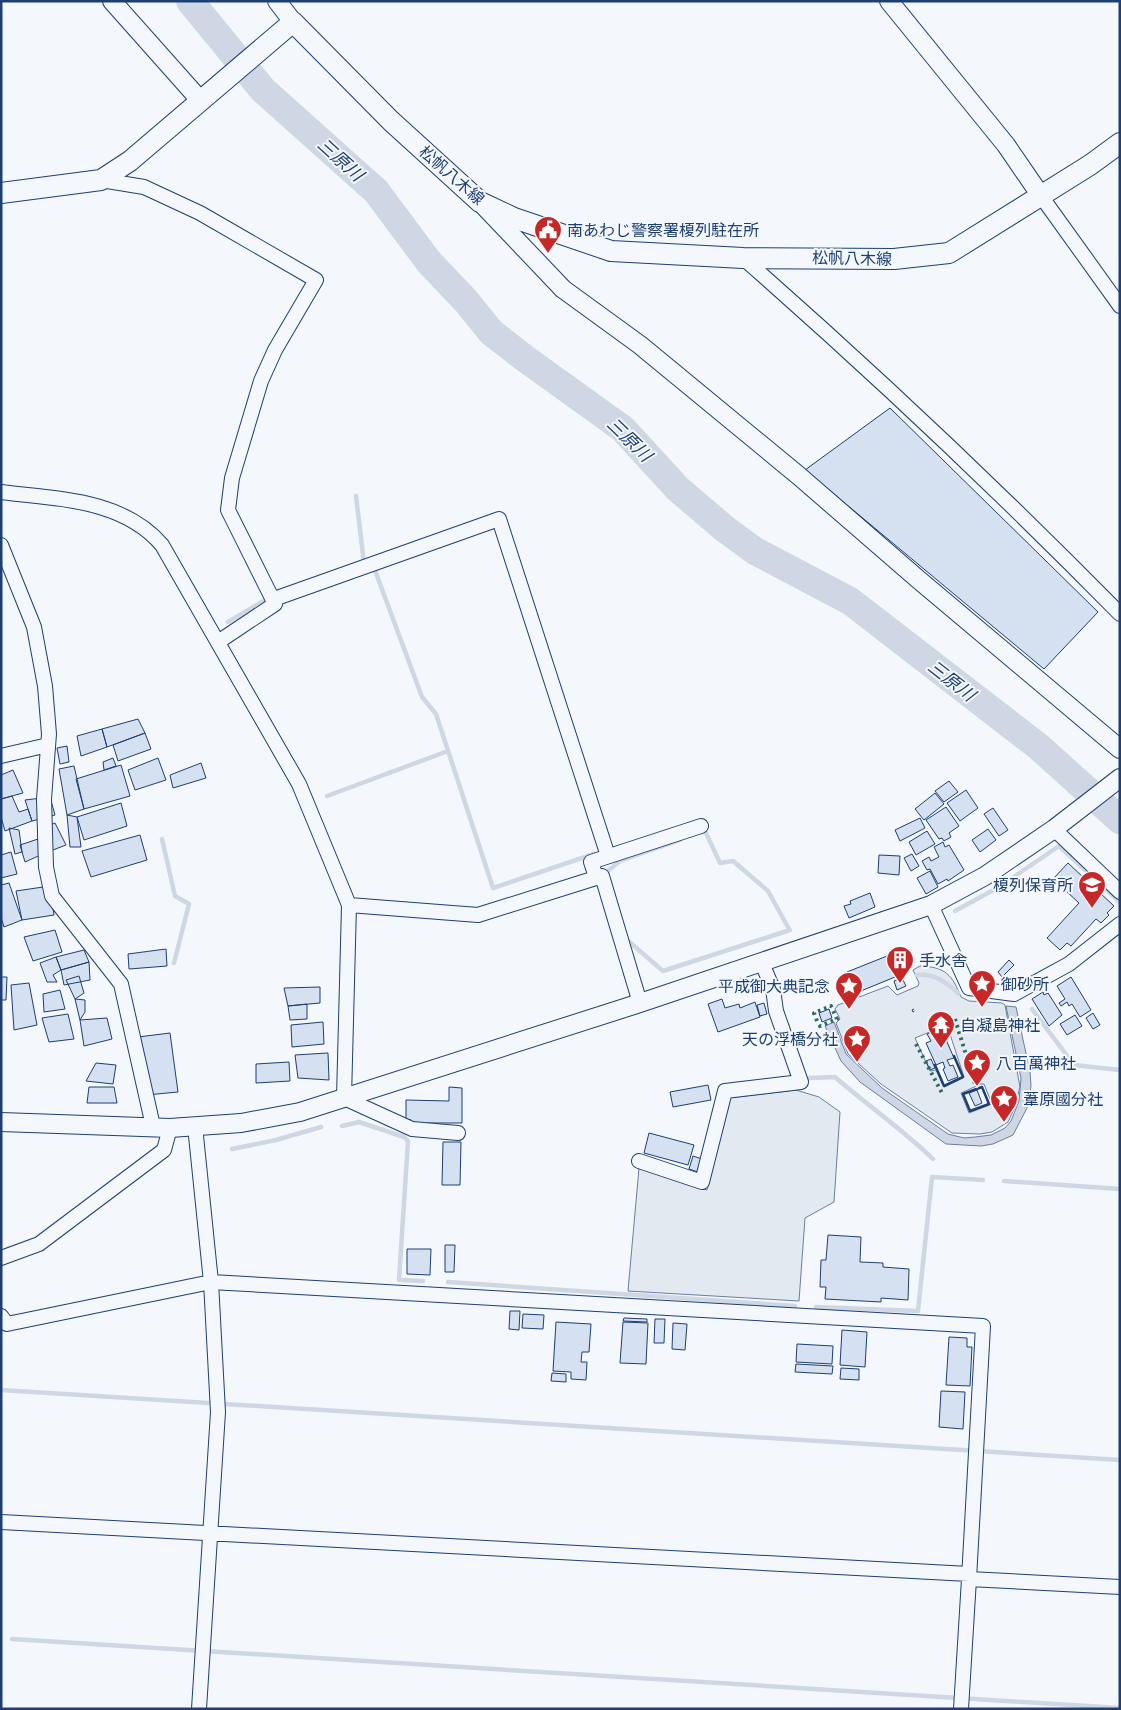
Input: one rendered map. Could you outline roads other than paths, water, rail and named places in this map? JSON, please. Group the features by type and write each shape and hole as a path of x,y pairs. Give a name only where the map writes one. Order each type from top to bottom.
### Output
{"main road":[{"path":"1,193 101,180 130,161 287,26"},
{"name":"松帆八木線","path":"287,26 480,202 514,218 611,251 743,258 894,259 948,253 1041,196 1120,142"}],"street":[{"path":"112,1 204,96"},
{"path":"277,1 287,26"},
{"path":"889,1 1006,145 1120,306"},
{"path":"101,180 144,186 200,213 316,280 275,350 261,381 232,478 228,510 275,604 218,642"},
{"path":"480,202 563,289 640,345 799,476 918,580 1120,749"},
{"path":"743,258 826,330 1120,614"},
{"path":"1,492 92,504 134,520 153,534 162,545 300,784 349,906 344,1098"},
{"path":"274,599 499,519 608,856"},
{"path":"1,545 34,626 45,686 48,745 44,799 46,867 52,896 121,984 161,1127 164,1150 39,1244 1,1258"},
{"path":"1,756 48,745"},
{"path":"1,1122 161,1127 195,1126 241,1123 300,1112 640,1003 931,905 985,876 1059,826 1120,778"},
{"path":"596,878 591,862 701,826"},
{"path":"1059,826 1120,892"},
{"path":"349,906 478,915 602,876 640,1003"},
{"path":"931,905 969,988 1014,994 1069,964 1120,924"},
{"path":"639,1161 702,1182 726,1091 801,1082 776,1011 772,990 761,962"},
{"path":"344,1098 412,1129 458,1133"},
{"path":"195,1126 211,1282 218,1412 199,1709"},
{"path":"1,1316 7,1324 211,1282 983,1326 961,1709"},
{"path":"1,1522 1120,1587"}],"waterway":[{"name":"三原川","path":"190,1 263,90 376,191 429,262 466,301 491,332 623,429 678,489 725,529 755,551 850,601 1039,747 1120,820"},
{"path":"356,496 364,563"},
{"path":"373,565 422,697 436,714 493,888 594,854"},
{"path":"228,622 270,597"},
{"path":"327,796 448,751"},
{"path":"701,832 705,831 720,863 733,861 768,891 789,929"},
{"path":"162,839 175,896 189,904 174,963"},
{"path":"603,875 620,861 680,840"},
{"path":"955,911 999,887 1059,846 1120,902"},
{"path":"626,939 663,971 790,930"},
{"path":"917,975 929,975 939,979 958,993"},
{"path":"1032,1009 1074,1065 1120,1070"},
{"path":"809,1078 835,1077 933,1159"},
{"path":"342,1126 359,1122 404,1137 408,1141 399,1280 423,1281"},
{"path":"232,1149 276,1140 321,1127"},
{"path":"816,1307 918,1311 932,1177 983,1180"},
{"path":"1004,1181 1120,1189"},
{"path":"448,1282 795,1306"},
{"path":"1,1390 1120,1460"},
{"path":"12,1639 1120,1708"}],"place":[{"name":"南あわじ警察署榎列駐在所","path":"548,254"},
{"name":"榎列保育所","path":"1092,909"},
{"name":"手水舎","path":"900,984"},
{"name":"御砂所","path":"982,1008"},
{"name":"平成御大典記念","path":"849,1010"},
{"name":"自凝島神社","path":"941,1049"},
{"name":"天の浮橋分社","path":"857,1063"},
{"name":"八百萬神社","path":"977,1087"},
{"name":"葦原國分社","path":"1004,1123"}]}
